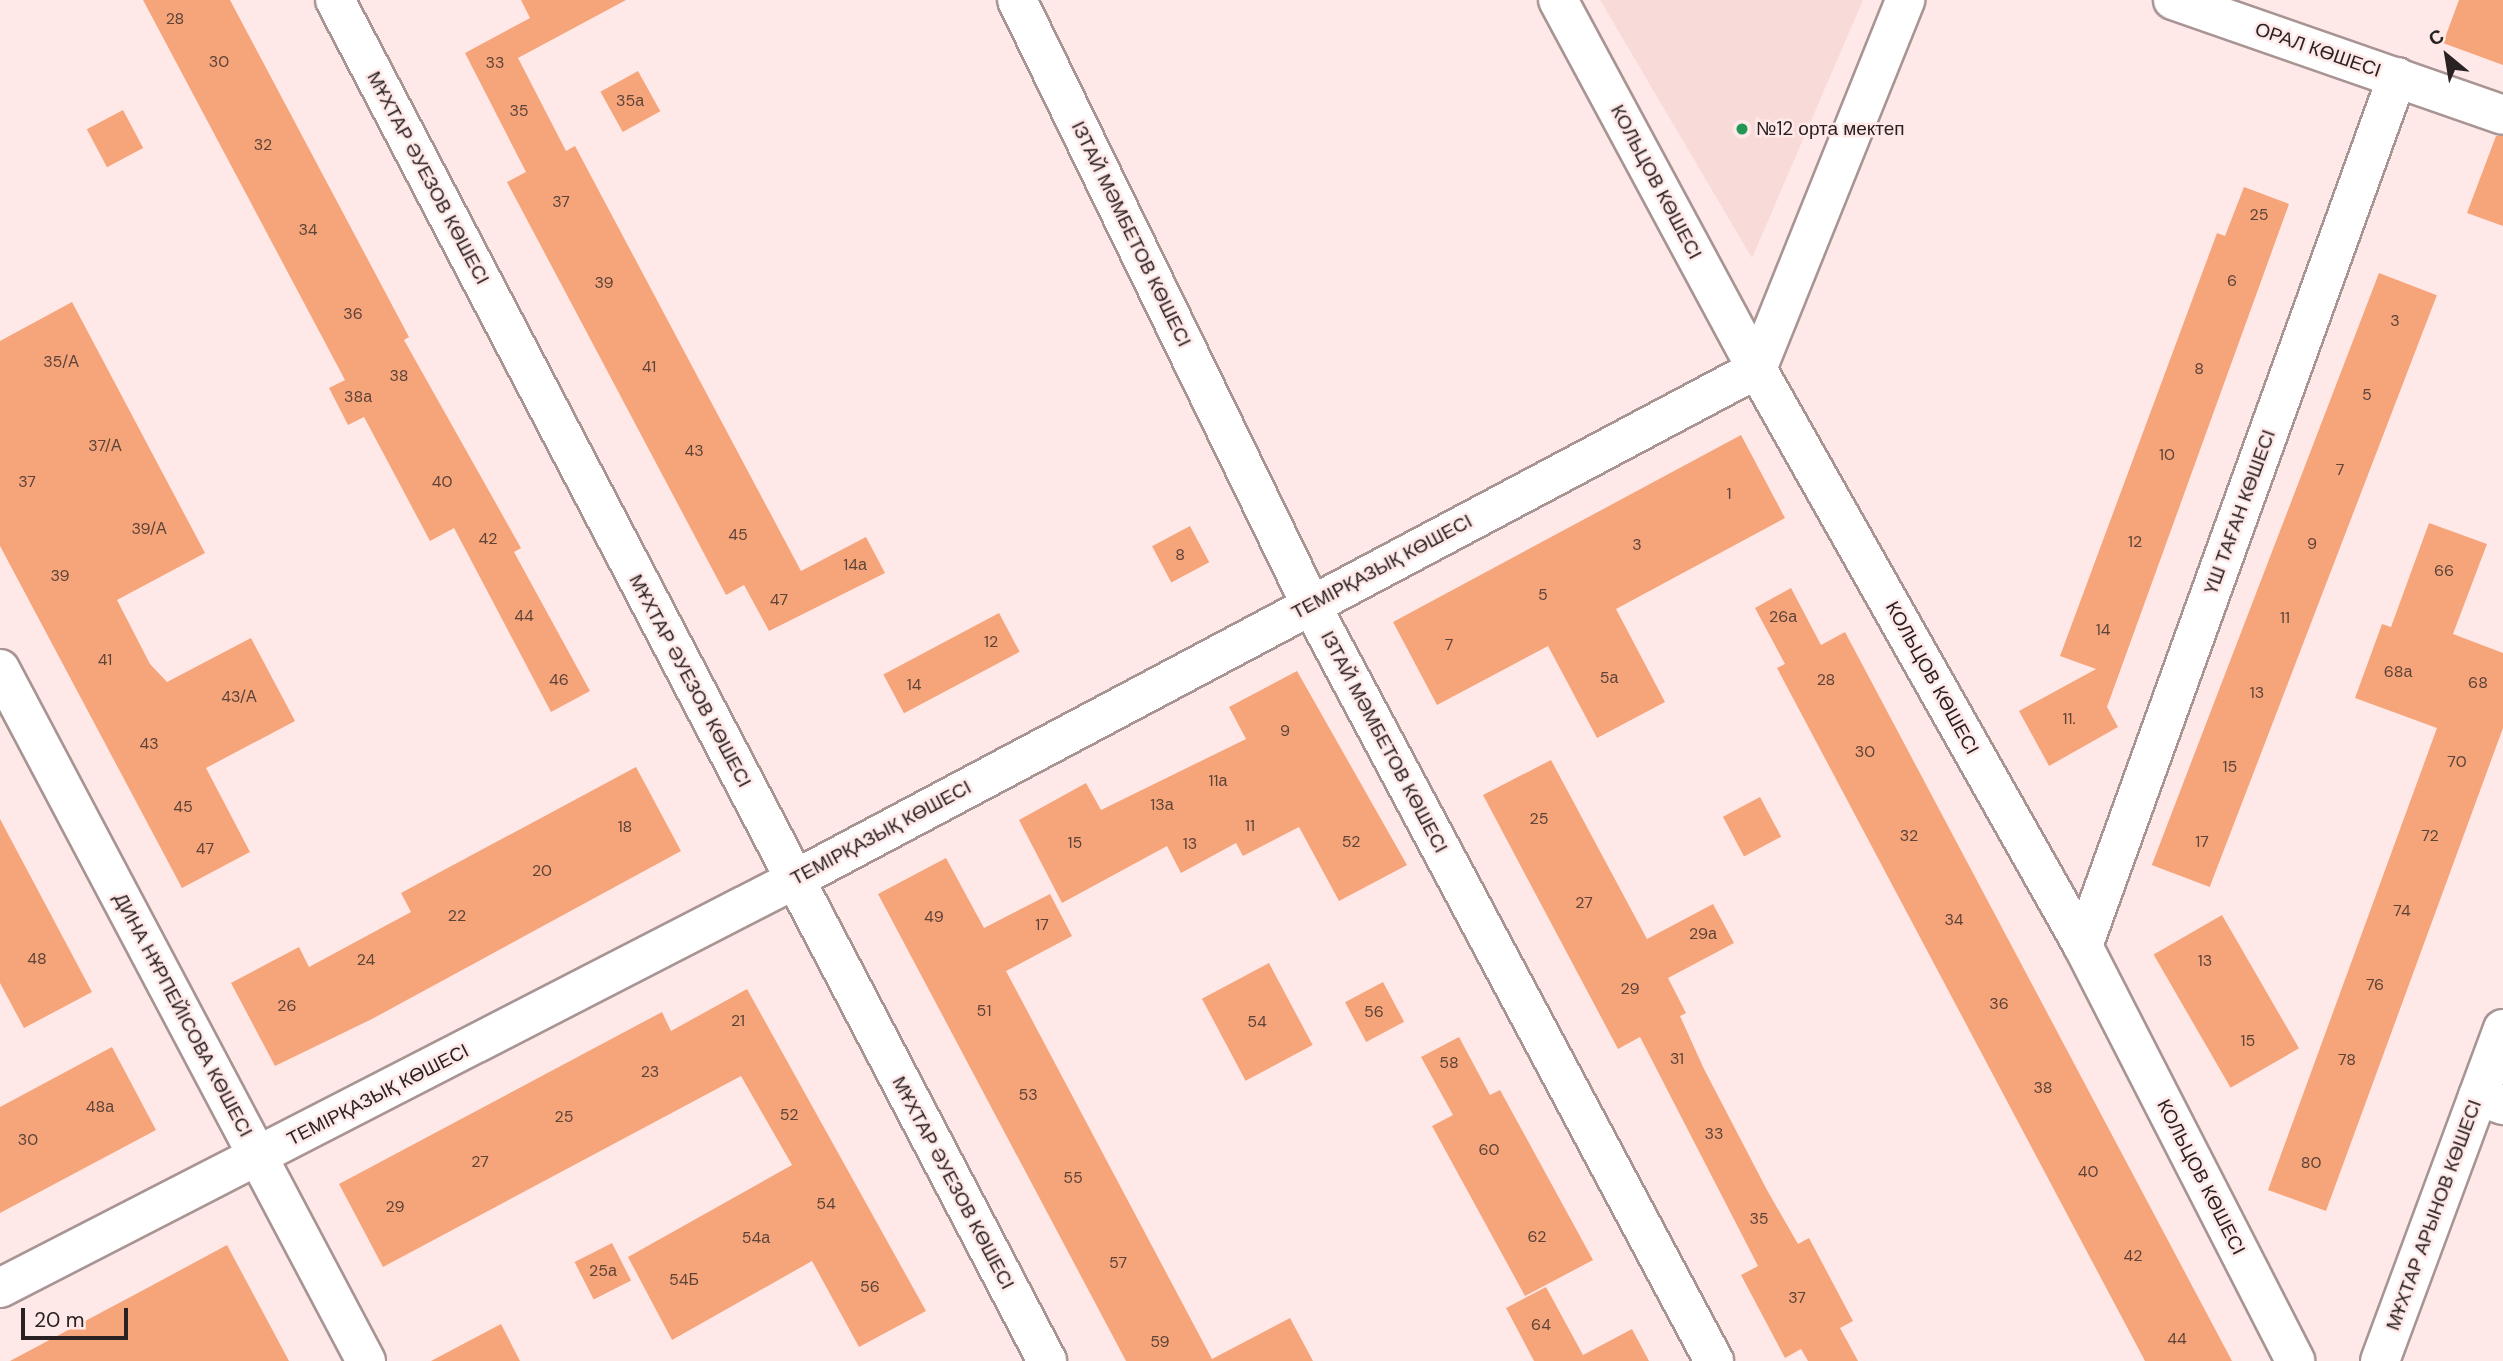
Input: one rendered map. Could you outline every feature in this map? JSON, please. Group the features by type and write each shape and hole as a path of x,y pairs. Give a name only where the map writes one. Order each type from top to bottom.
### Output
{"street":[{"name":"МҰХТАР ӘУЕЗОВ КӨШЕСІ","path":"335,0 1047,1361"},
{"name":"ІЗТАЙ МӘМБЕТОВ КӨШЕСІ","path":"1017,0 1311,605 1714,1361"},
{"name":"КОЛЬЦОВ КӨШЕСІ","path":"1558,0 1757,369 2083,946 2295,1361"},
{"path":"1757,369 1905,0"},
{"name":"ОРАЛ КӨШЕСІ","path":"2173,0 2503,115"},
{"name":"ҮШ ТАҒАН КӨШЕСІ","path":"2083,946 2398,77"},
{"name":"ТЕМІРҚАЗЫҚ КӨШЕСІ","path":"0,1288 794,880 1757,369"},
{"name":"ДИНА НҰРПЕЙІСОВА КӨШЕСІ","path":"0,669 366,1361"},
{"name":"МҰХТАР АРЫНОВ КӨШЕСІ","path":"2380,1361 2490,1101 2503,1029"}],"shaded area":[{"name":"№12 орта мектеп","path":"1600,0 1863,0 1752,258"}],"building":[{"path":"143,0 230,0 409,337 404,340 521,548 514,552 590,691 551,712 454,528 430,541 364,417 348,425 329,388 345,380"},
{"path":"521,0 626,0 518,58 566,151 575,146 801,571 866,537 885,573 769,631 744,585 726,595 507,182 526,172 465,53 530,18"},
{"path":"2459,0 2503,0 2503,65 2443,43"},
{"path":"638,71 660,111 623,132 600,92"},
{"path":"123,110 143,148 107,167 87,129"},
{"path":"2496,136 2503,136 2503,226 2467,213"},
{"path":"2244,187 2289,204 2107,707 2118,727 2049,766 2019,711 2096,669 2060,656 2217,233 2225,236"},
{"path":"2379,273 2437,295 2210,887 2152,865"},
{"path":"72,302 205,553 117,600 150,664 167,682 251,638 295,721 206,768 250,852 182,888 0,546 0,341"},
{"path":"1741,435 1785,518 1616,609 1665,702 1597,738 1548,646 1437,705 1393,622"},
{"path":"2429,523 2487,544 2453,634 2503,653 2503,728 2326,1211 2268,1190 2437,728 2355,698 2382,624 2391,627"},
{"path":"1190,526 1209,562 1171,582 1152,546"},
{"path":"1791,588 1821,645 1845,632 2232,1361 2145,1361 1777,668 1785,664 1755,608"},
{"path":"999,613 1020,652 904,713 883,675"},
{"path":"1297,671 1407,865 1339,901 1299,827 1243,856 1236,843 1181,873 1167,846 1062,903 1019,820 1086,783 1101,810 1246,739 1229,707"},
{"path":"1551,760 1647,939 1713,904 1734,943 1668,978 1686,1013 1680,1016 1704,1069 1767,1190 1798,1244 1809,1238 1853,1321 1840,1328 1858,1361 1808,1361 1801,1349 1785,1358 1741,1275 1758,1266 1640,1037 1618,1049 1483,795"},
{"path":"636,767 681,851 372,1019 275,1066 231,983 299,947 309,967 411,912 401,893"},
{"path":"1760,797 1781,837 1744,856 1723,817"},
{"path":"0,819 92,992 24,1028 0,983"},
{"path":"946,858 984,928 1050,894 1072,936 1006,971 1212,1359 1290,1318 1313,1361 1126,1361 878,894"},
{"path":"2222,915 2299,1048 2231,1088 2154,954"},
{"path":"1269,963 1313,1045 1246,1081 1202,999"},
{"path":"1383,982 1404,1022 1366,1042 1345,1002"},
{"path":"747,989 926,1311 859,1347 812,1261 672,1340 628,1257 792,1165 741,1076 383,1267 339,1184 662,1012 671,1031"},
{"path":"1459,1037 1490,1095 1500,1090 1593,1260 1525,1296 1432,1126 1453,1115 1421,1057"},
{"path":"112,1047 156,1130 0,1213 0,1107"},
{"path":"612,1243 631,1280 594,1299 575,1262"},
{"path":"227,1245 289,1361 10,1361 149,1287"},
{"path":"1546,1287 1583,1355 1632,1329 1649,1361 1534,1361 1506,1308"},
{"path":"501,1324 520,1361 431,1361"}],"place":[{"name":"№12 орта мектеп","path":"1742,129"}]}
